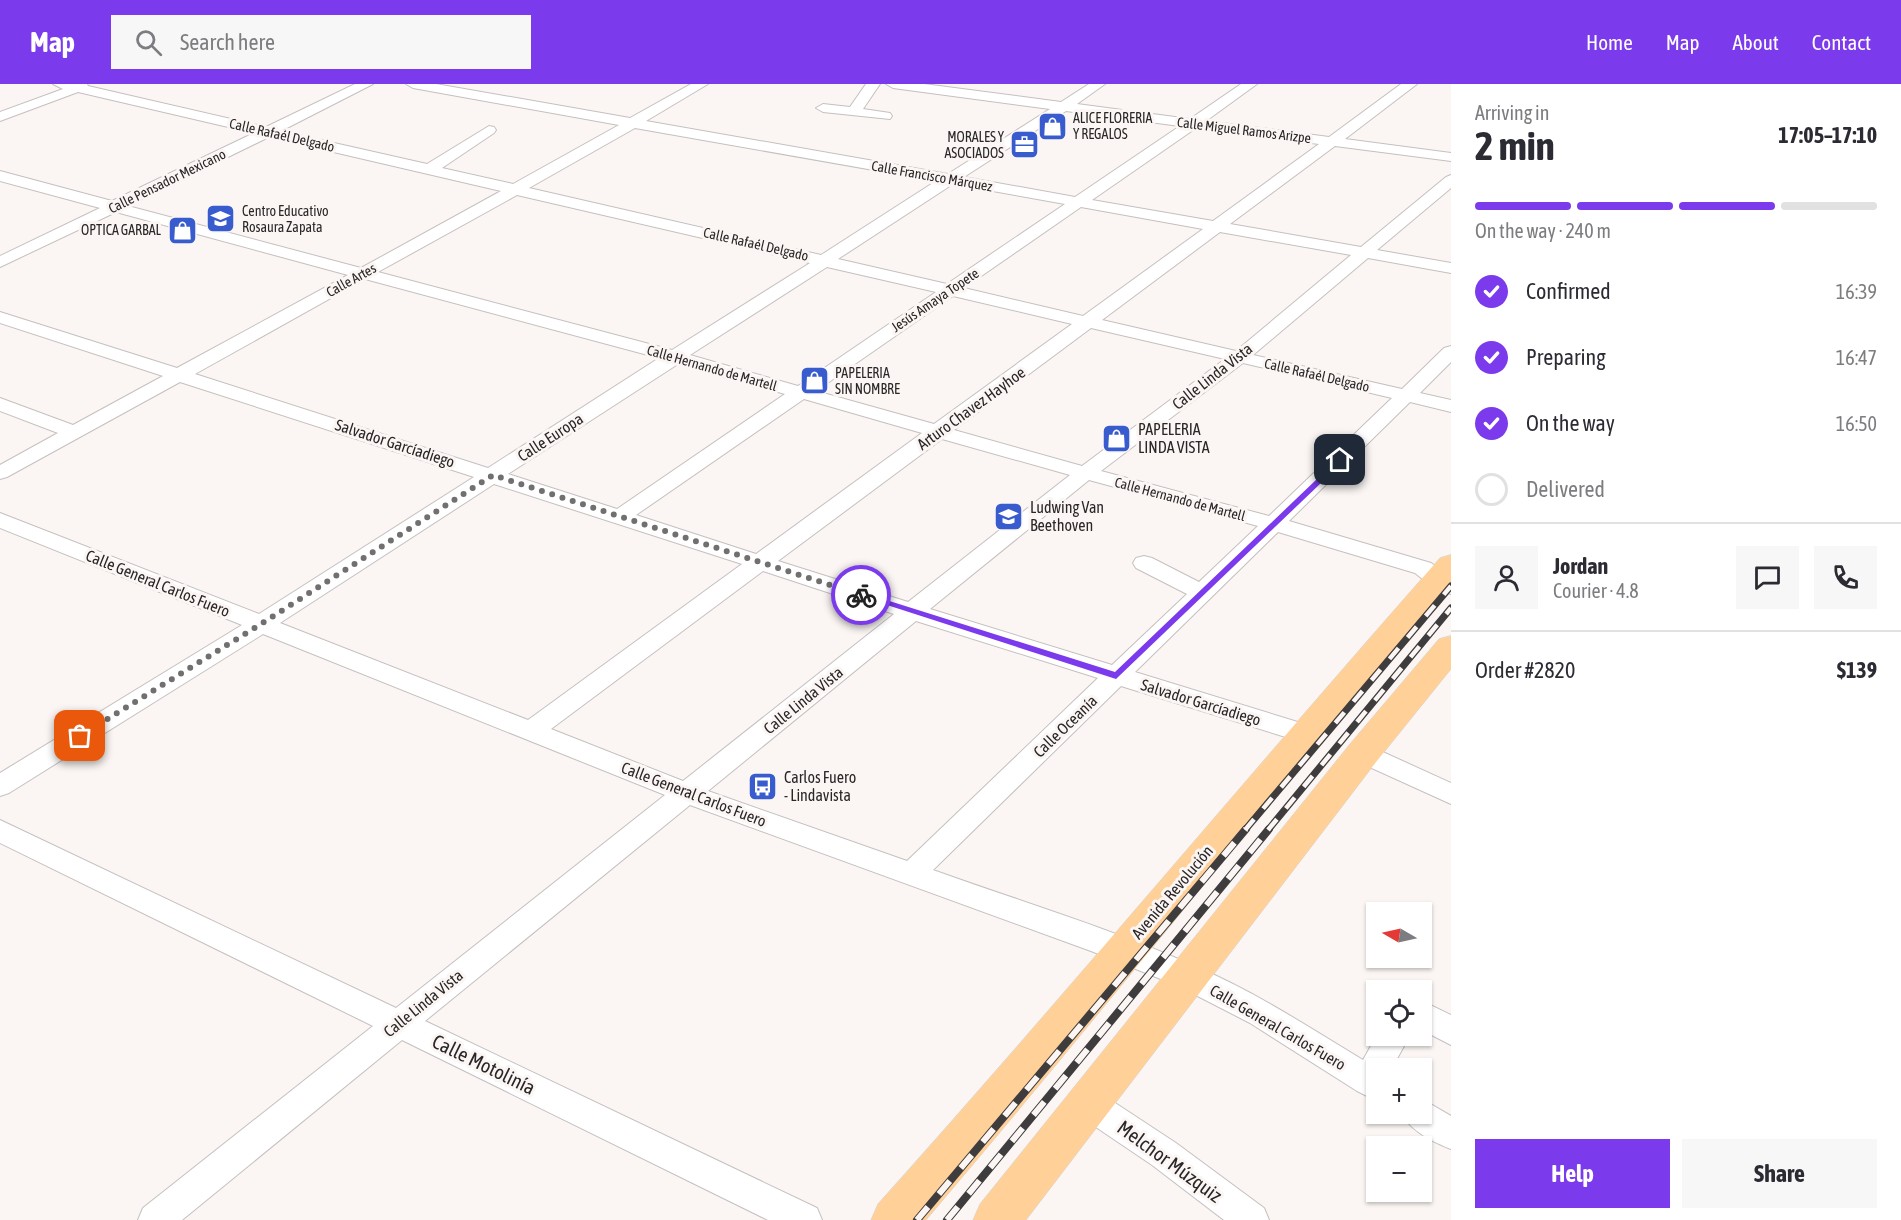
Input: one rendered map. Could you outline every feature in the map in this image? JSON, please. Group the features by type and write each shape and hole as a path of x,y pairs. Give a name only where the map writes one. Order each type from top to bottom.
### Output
{"main road":[{"name":"Avenida Revolución","path":"894,1220 986,1116 1305,734 1447,577"},
{"path":"997,1220 1363,753 1451,647"}],"street":[{"name":"Calle Pensador Mexicano","path":"0,262 366,84"},
{"name":"Calle Francisco Márquez","path":"413,84 1451,268"},
{"name":"Calle Artes","path":"0,473 516,189 701,84"},
{"path":"854,112 873,84"},
{"name":"Calle Miguel Ramos Arizpe","path":"893,84 1451,157"},
{"name":"Calle Europa","path":"0,786 261,624 1098,84"},
{"name":"Jesús Amaya Topete","path":"621,516 1250,84"},
{"name":"Arturo Chavez Hayhoe","path":"531,731 1219,227 1410,84"},
{"name":"Calle Rafaél Delgado","path":"74,85 1451,406"},
{"path":"0,117 74,85"},
{"path":"823,108 885,116"},
{"path":"429,169 489,130"},
{"name":"Calle Hernando de Martell","path":"0,176 675,357 1274,524 1447,577"},
{"name":"Calle Linda Vista","path":"155,1220 1085,473 1238,358 1451,180"},
{"name":"Salvador Garcíadiego","path":"0,317 913,612 1305,734"},
{"name":"Calle Oceanía","path":"911,874 1451,352"},
{"path":"0,404 74,432"},
{"name":"Calle General Carlos Fuero","path":"0,520 686,793 1123,950 1189,977 1261,1014 1366,1080"},
{"path":"1144,563 1203,593"},
{"path":"1363,753 1451,795"},
{"name":"Calle Motolinía","path":"0,831 805,1220"},
{"path":"1432,1020 1451,1031"},
{"name":"Melchor Múzquiz","path":"1089,1104 1164,1154 1249,1219"},
{"path":"1432,1122 1451,1134"}],"railway":[{"path":"1245,830 1451,586"},
{"path":"1268,830 1451,608"},
{"path":"917,1220 1246,829"},
{"path":"947,1220 1269,829"}],"way so far":[{"path":"80,736 261,624 493,475 861,595"}],"place":[{"name":"ALICE FLORERIA Y REGALOS","path":"1052,126"},
{"name":"MORALES Y ASOCIADOS","path":"1025,145"},
{"name":"Centro Educativo Rosaura Zapata","path":"221,219"},
{"name":"OPTICA GARBAL","path":"182,230"},
{"name":"PAPELERIA SIN NOMBRE","path":"814,381"},
{"name":"PAPELERIA LINDA VISTA","path":"1117,438"},
{"name":"Ludwing Van Beethoven","path":"1009,516"},
{"name":"Carlos Fuero - Lindavista","path":"763,786"}],"route":[{"path":"861,595 1116,676 1340,460"}]}
